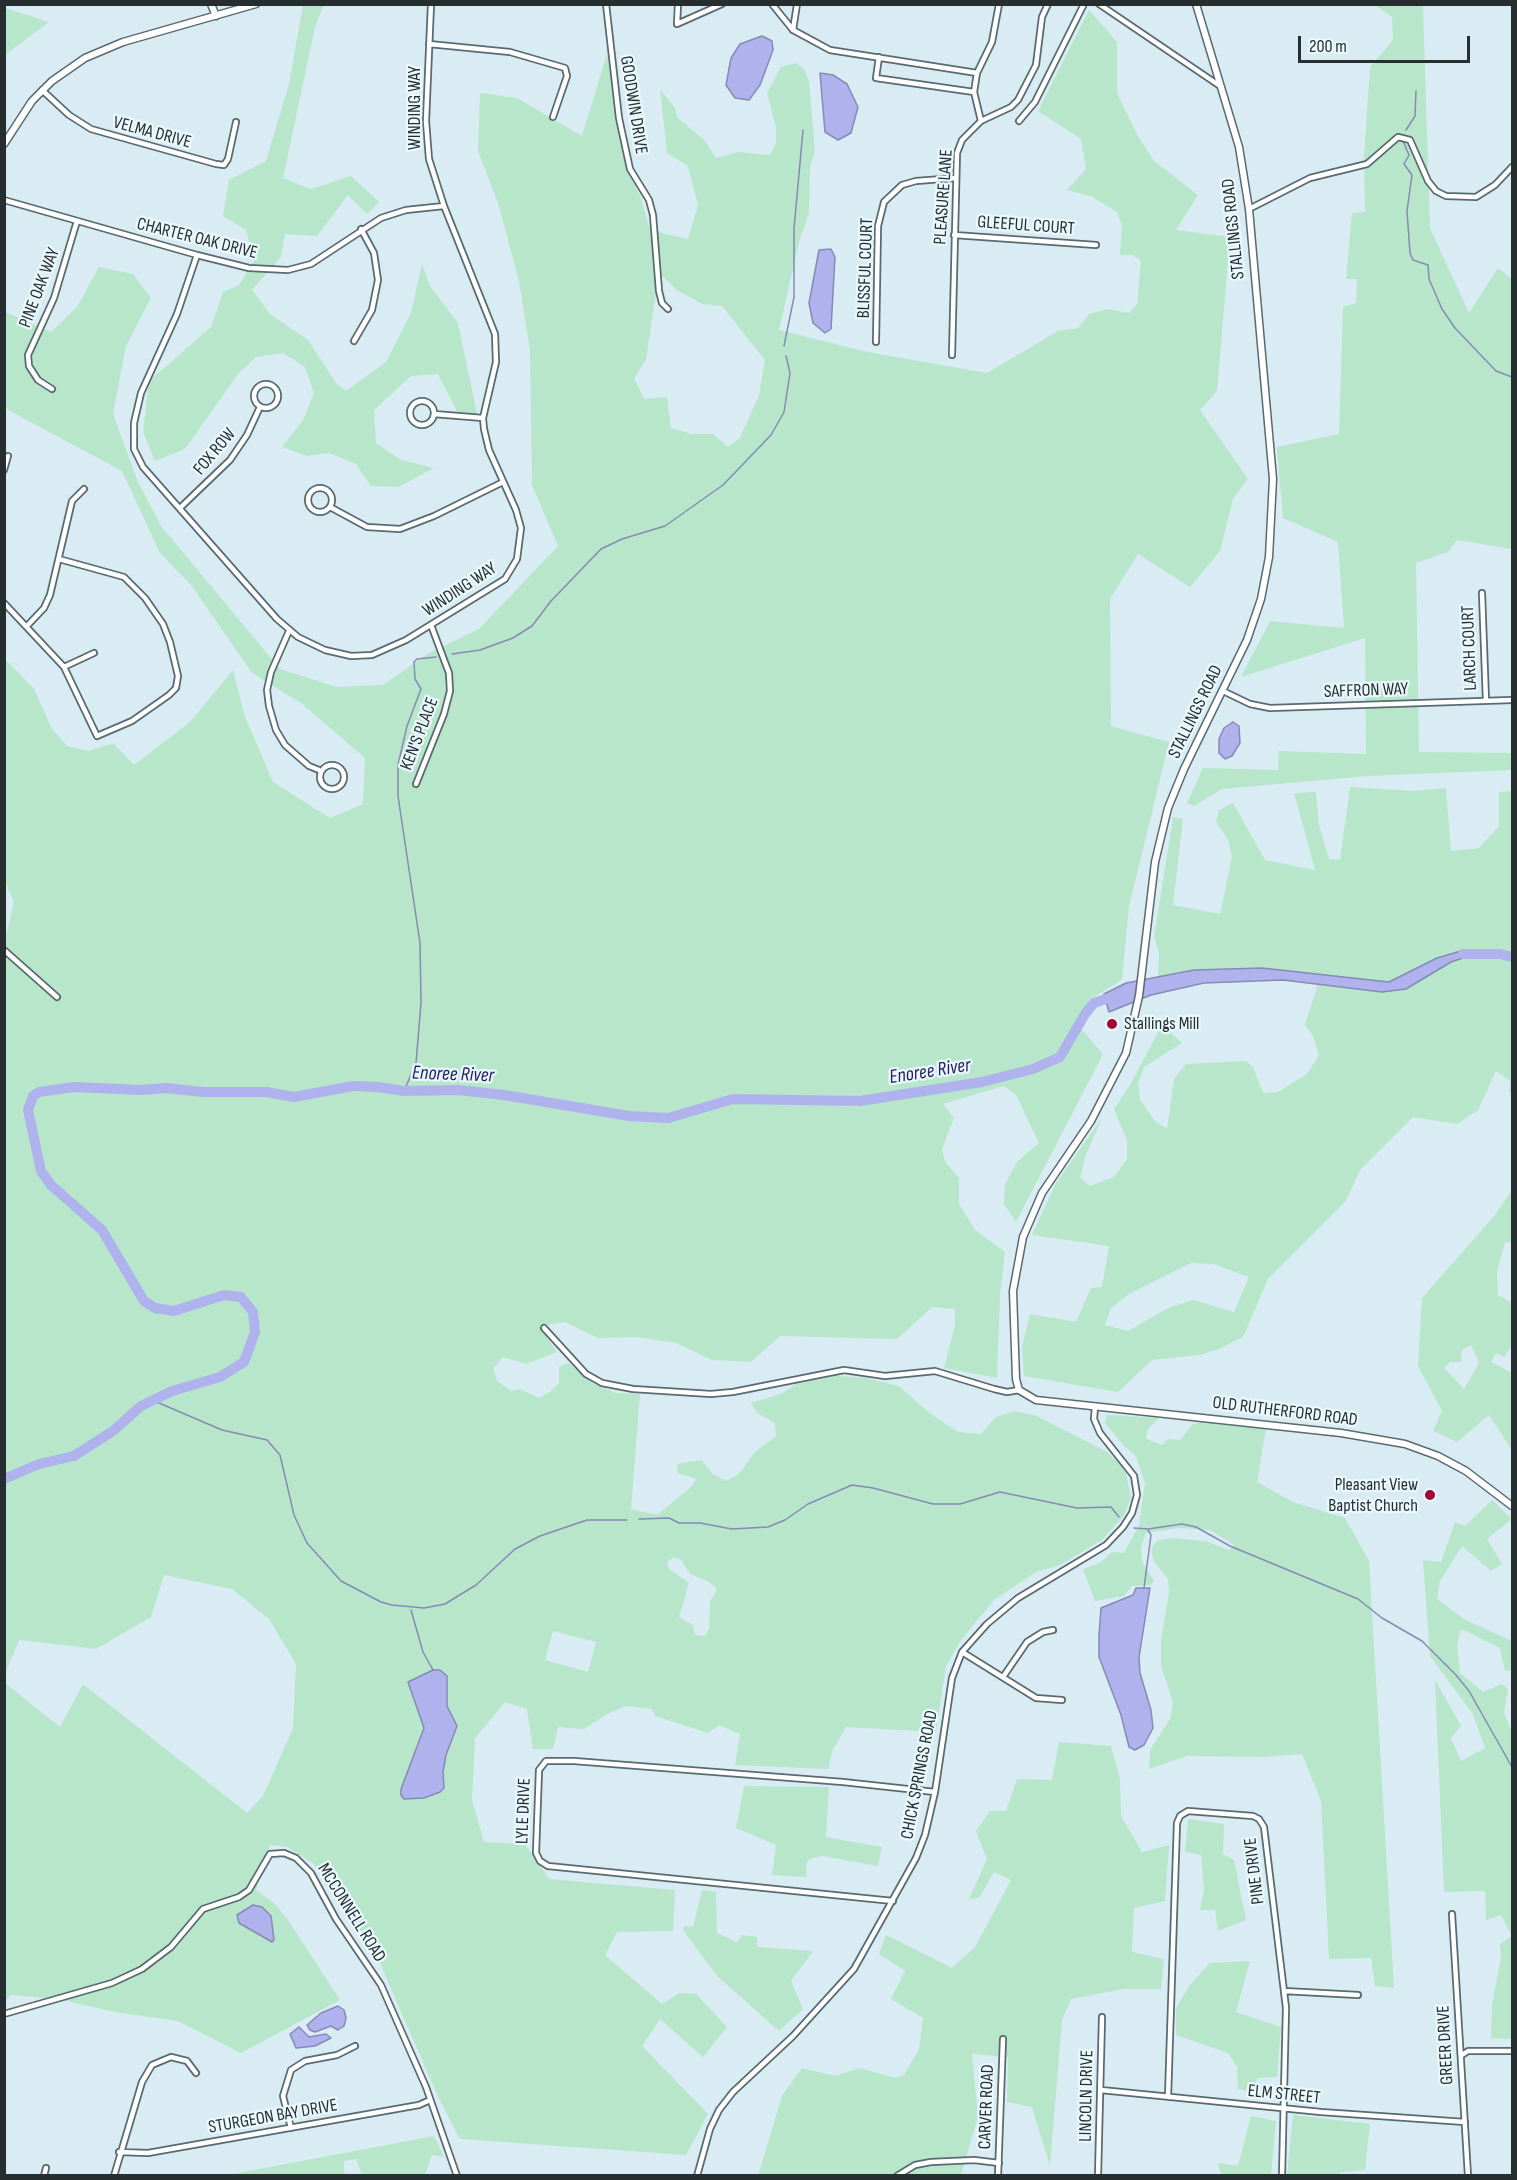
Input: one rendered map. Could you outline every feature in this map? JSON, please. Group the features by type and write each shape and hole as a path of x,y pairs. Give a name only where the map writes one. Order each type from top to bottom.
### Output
{"street":[{"path":"211,4 216,16"},
{"path":"4,144 24,111 42,90 70,67 102,50 256,4"},
{"name":"WINDING WAY","path":"197,255 177,315 141,393 133,433 134,449 141,463 290,630 325,650 359,656 390,648 501,582 513,567 520,547 521,528 489,450 483,418 496,362 496,341 488,312 444,206 432,171 427,142 431,4"},
{"name":"GOODWIN DRIVE","path":"606,4 619,118 630,169 649,200 653,215 659,291 662,303 669,309"},
{"path":"678,4 677,24 722,4"},
{"path":"772,4 793,30 830,50 977,73"},
{"path":"793,30 797,4"},
{"path":"981,121 974,92 977,73 992,42 999,4"},
{"name":"PLEASURE LANE","path":"952,355 957,153 962,140 981,121 1011,107 1028,83 1036,65 1042,17 1048,4"},
{"path":"1019,121 1035,102 1084,4"},
{"path":"1099,4 1220,87"},
{"name":"STALLINGS ROAD","path":"1019,1390 1013,1352 1012,1300 1016,1266 1023,1237 1041,1193 1091,1121 1118,1072 1136,1013 1155,862 1168,808 1184,769 1247,640 1261,599 1273,516 1273,479 1249,209 1239,147 1196,4"},
{"path":"429,44 510,52 565,68 567,76 554,117"},
{"path":"879,57 876,78 974,92"},
{"name":"VELMA DRIVE","path":"42,90 69,115 91,129 216,164 224,165 228,159 236,122"},
{"path":"1249,209 1310,178 1367,164 1398,136 1410,140 1431,186 1446,196 1476,198 1495,185 1512,167"},
{"name":"BLISSFUL COURT","path":"876,342 879,226 884,201 902,185 916,181 955,177"},
{"name":"CHARTER OAK DRIVE","path":"4,200 249,268 294,270 311,264 361,229 398,212 444,206"},
{"name":"PINE OAK WAY","path":"52,389 36,377 28,355 54,298 76,221"},
{"path":"354,341 372,310 378,280 376,258 361,229"},
{"name":"GLEEFUL COURT","path":"954,234 1096,245"},
{"name":"FOX ROW","path":"263,385 272,386 277,393 276,402 269,408 260,407 254,400 255,390 263,385"},
{"path":"420,401 432,406 434,414 430,421 423,425 412,420 410,412 413,405 420,401"},
{"name":"FOX ROW","path":"181,507 230,460 247,435 260,407"},
{"path":"434,414 483,418"},
{"path":"4,470 8,456"},
{"path":"330,507 367,527 400,530 503,482"},
{"path":"319,488 326,489 332,497 330,507 322,512 315,511 309,503 311,493 319,488"},
{"path":"27,626 44,608 50,595 72,501 84,489"},
{"path":"4,603 63,668 97,736 132,721 170,695 176,688 178,676 163,624 131,583 109,571 59,559"},
{"name":"LARCH COURT","path":"1482,593 1486,702"},
{"name":"KEN'S PLACE","path":"416,784 444,714 450,691 448,673 431,625"},
{"path":"290,630 270,672 267,690 268,706 276,730 285,745 309,766 320,770"},
{"path":"63,668 94,653"},
{"name":"SAFFRON WAY","path":"1222,691 1250,704 1270,708 1512,700"},
{"path":"328,765 340,768 344,775 341,784 334,789 326,787 320,778 320,770 328,765"},
{"path":"4,950 57,997"},
{"path":"544,1328 586,1374 602,1383 633,1389 711,1394 733,1392 844,1370 885,1376 935,1371 1000,1390 1019,1390"},
{"name":"OLD RUTHERFORD ROAD","path":"1019,1390 1036,1400 1358,1436 1405,1444 1438,1456 1470,1473 1512,1506"},
{"name":"CHICK SPRINGS ROAD","path":"697,2175 710,2129 726,2102 793,2036 854,1969 921,1846 935,1792 952,1678 962,1652 1004,1608 1037,1585 1098,1551 1115,1536 1130,1517 1137,1496 1134,1476 1100,1433 1094,1419 1095,1406"},
{"path":"1003,1677 1027,1642 1043,1632 1053,1630"},
{"path":"962,1652 1036,1698 1062,1700"},
{"name":"LYLE DRIVE","path":"893,1900 548,1866 540,1861 536,1853 536,1799 540,1767 549,1761 574,1761 864,1784 935,1792"},
{"name":"PINE DRIVE","path":"1168,2097 1177,1823 1185,1812 1253,1816 1263,1824 1284,1991 1287,2032 1282,2175"},
{"name":"MCCONNELL ROAD","path":"4,2014 112,1983 142,1969 171,1947 203,1909 244,1893 253,1885 268,1856 281,1852 296,1858 311,1873 336,1918 375,1976 430,2100 457,2175"},
{"name":"GREER DRIVE","path":"1452,1914 1468,2175"},
{"path":"1284,1991 1358,1995"},
{"name":"LINCOLN DRIVE","path":"1098,2175 1102,2017"},
{"name":"CARVER ROAD","path":"998,2175 1003,2039"},
{"path":"291,2128 283,2096 291,2070 305,2061 337,2055 355,2046"},
{"path":"1462,2055 1468,2051 1512,2051"},
{"path":"114,2175 119,2152 142,2082 152,2065 171,2057 187,2061 196,2073"},
{"name":"ELM STREET","path":"1101,2090 1284,2108 1465,2122"},
{"name":"STURGEON BAY DRIVE","path":"119,2152 148,2153 419,2105 430,2100"},
{"path":"898,2174 915,2165 938,2161 999,2163"},
{"path":"44,2175 46,2168"}],"green space":[{"path":"303,5 324,5 315,27 283,178 311,189 351,176 379,202 367,214 348,195 317,236 285,234 281,257 252,290 270,314 308,340 336,383 346,391 386,362 411,313 422,264 430,286 458,323 477,414 458,413 438,374 411,376 374,410 376,443 401,460 434,468 398,487 371,486 356,464 329,453 307,456 282,447 303,420 314,393 305,367 283,353 256,357 238,374 185,449 155,461 143,432 149,381 211,327 223,292 239,285 254,261 246,230 223,216 229,180 266,161 289,84"},
{"path":"1375,5 1423,5 1430,228 1469,313 1498,268 1512,279 1512,549 1457,540 1448,552 1416,563 1419,752 1512,753 1512,770 1368,776 1222,789 1194,806 1187,803 1203,768 1278,770 1279,751 1366,754 1365,638 1241,677 1270,621 1344,628 1338,542 1283,518 1277,447 1339,434 1343,307 1356,303 1357,279 1346,279 1352,213 1365,212 1364,157 1370,67 1393,40 1392,17"},
{"path":"4,8 49,22 5,55"},
{"path":"1089,10 1117,42 1117,93 1136,133 1154,161 1198,195 1176,230 1230,237 1217,391 1200,410 1248,479 1233,499 1220,551 1190,587 1138,554 1110,599 1111,726 1169,742 1129,907 1122,980 1089,1000 1077,1024 1103,1054 1016,1222 1004,1204 1005,1184 1017,1162 1039,1143 1016,1095 1004,1086 943,1104 954,1118 942,1149 945,1162 959,1178 959,1204 975,1230 1005,1252 1000,1296 997,1378 944,1368 955,1325 955,1309 932,1307 897,1339 780,1336 751,1362 712,1360 676,1343 637,1337 598,1338 565,1322 539,1326 557,1352 526,1364 503,1357 493,1368 497,1381 511,1391 520,1389 539,1398 559,1383 559,1367 568,1363 594,1384 616,1393 640,1394 631,1509 657,1515 690,1488 697,1479 678,1473 677,1464 701,1460 713,1474 726,1481 739,1474 755,1452 776,1436 775,1423 757,1413 751,1403 783,1393 796,1384 837,1376 866,1378 899,1386 928,1412 958,1432 981,1434 996,1417 1015,1411 1037,1416 1107,1452 1118,1462 1126,1474 1131,1498 1124,1515 1102,1540 1060,1565 1036,1572 994,1600 961,1640 946,1666 936,1732 846,1727 833,1749 828,1769 735,1765 740,1734 719,1725 708,1733 655,1716 652,1709 626,1706 607,1714 584,1729 558,1727 553,1749 533,1749 527,1709 505,1702 475,1738 472,1800 484,1842 525,1844 549,1879 675,1890 673,1931 617,1932 605,1955 662,2004 679,1993 696,1994 727,2027 703,2057 660,2019 642,2046 708,2114 686,2155 460,2139 441,2103 374,1950 313,1863 287,1847 270,1845 256,1890 275,1904 288,1920 340,2000 241,2053 178,2021 115,2012 57,1999 11,1995 5,2001 5,1683 60,1727 83,1684 247,1813 263,1796 293,1728 296,1664 269,1619 232,1589 164,1575 151,1617 96,1649 19,1640 5,1674 4,944 14,902 4,879 5,659 34,689 52,729 67,746 89,751 113,743 134,765 190,722 233,670 245,717 273,782 330,818 363,804 365,758 301,703 252,673 192,586 160,553 122,471 8,410 4,404 5,312 51,332 77,307 99,267 133,274 151,298 126,346 113,414 138,482 161,526 280,669 337,687 383,685 429,653 479,629 558,546 532,485 530,350 519,281 498,203 478,151 480,93 517,98 582,136 607,54 627,170 641,198 649,226 665,234 688,239 698,205 688,166 667,153 660,89 675,108 677,117 705,141 716,158 738,152 770,155 776,143 776,127 767,93 781,67 796,63 804,69 809,82 815,152 810,166 809,213 799,242 779,330 867,352 987,373 1058,331 1078,328 1089,314 1107,309 1129,313 1137,304 1141,261 1133,255 1120,255 1122,225 1117,212 1091,196 1067,190 1086,169 1081,139 1038,111","holes":["659,273 677,290 702,304 722,306 765,360 759,395 740,438 728,447 713,434 692,434 671,428 667,397 644,399 634,378 646,360","674,1557 681,1560 690,1574 709,1582 717,1589 710,1602 709,1629 705,1636 695,1635 693,1625 679,1617 689,1583 669,1569 667,1562","553,1631 596,1642 588,1672 545,1660"]},
{"path":"1350,787 1414,791 1446,788 1451,851 1479,848 1499,826 1499,792 1511,791 1512,1094 1509,1092 1510,1081 1496,1071 1478,1110 1457,1124 1413,1117 1360,1170 1345,1202 1268,1279 1243,1337 1219,1349 1200,1355 1152,1360 1118,1392 1024,1376 1022,1347 1030,1314 1076,1322 1091,1288 1102,1287 1109,1246 1032,1235 1056,1183 1102,1118 1085,1157 1080,1178 1090,1186 1114,1177 1127,1159 1127,1141 1114,1109 1130,1085 1162,1025 1182,1043 1144,1067 1138,1083 1140,1099 1154,1120 1167,1129 1174,1079 1186,1064 1246,1061 1253,1067 1263,1093 1278,1092 1307,1074 1319,1055 1313,1036 1305,1025 1318,984 1382,992 1406,989 1451,962 1474,955 1461,951 1389,982 1262,968 1194,970 1158,977 1159,953 1154,937 1173,817 1183,819 1173,905 1220,914 1232,857 1228,839 1216,822 1219,810 1233,803 1265,860 1315,870 1294,793 1316,792 1319,825 1329,859 1340,860","holes":["1191,1263 1213,1264 1249,1277 1234,1312 1193,1300 1168,1308 1128,1331 1105,1325 1111,1308 1129,1294"]},
{"path":"1512,1190 1512,1243 1505,1242 1497,1272 1498,1295 1512,1303 1512,1346 1504,1357 1496,1353 1491,1362 1512,1373 1512,1450 1489,1415 1457,1442 1433,1431 1442,1411 1418,1366 1422,1298 1495,1215","holes":["1471,1345 1479,1363 1464,1389 1444,1368 1450,1362 1461,1362 1462,1350"]},
{"path":"1107,1415 1159,1418 1148,1429 1146,1439 1162,1445 1168,1439 1180,1440 1193,1424 1206,1421 1266,1429 1257,1482 1293,1502 1345,1518 1369,1561 1394,1988 1375,1986 1371,1958 1329,1959 1321,1801 1302,1754 1263,1757 1187,1756 1149,1769 1150,1750 1170,1719 1173,1702 1161,1666 1161,1640 1169,1593 1168,1579 1154,1562 1151,1549 1157,1541 1171,1538 1205,1541 1229,1550 1234,1545 1210,1530 1179,1528 1146,1533 1141,1547 1142,1561 1154,1581 1151,1585 1132,1586 1124,1596 1095,1601 1083,1569 1101,1562 1112,1552 1124,1553 1139,1525 1145,1484 1136,1456 1124,1446 1105,1423"},
{"path":"1492,1500 1512,1519 1487,1539 1502,1564 1491,1571 1462,1546 1440,1581 1437,1599 1464,1619 1512,1641 1512,1670 1505,1671 1500,1648 1461,1629 1457,1644 1460,1673 1483,1692 1502,1684 1508,1689 1504,1712 1512,1732 1512,1936 1501,1915 1486,1920 1485,1891 1444,1892 1435,1680 1461,1726 1451,1738 1461,1761 1485,1748 1473,1714 1430,1656 1423,1560 1441,1562 1455,1522 1465,1526"},
{"path":"1059,1742 1111,1746 1120,1779 1121,1816 1142,1852 1169,1845 1165,1901 1134,1908 1132,1952 1164,1959 1161,1989 1124,1989 1071,1999 1062,2020 1050,2166 1032,2107 1007,2102 1008,2057 972,2054 978,2117 961,2175 758,2176 782,2096 802,2068 835,2076 860,2068 895,2078 904,2075 919,2049 923,2018 891,1999 905,1971 879,1954 886,1935 952,1968 975,1947 1011,1880 994,1872 979,1898 969,1899 987,1859 976,1831 990,1811 1006,1811 1017,1779 1052,1780"},
{"path":"744,1786 829,1787 826,1837 882,1847 878,1866 822,1856 812,1858 807,1862 806,1877 772,1875 776,1845 736,1828"},
{"path":"1188,1819 1224,1824 1223,1854 1234,1860 1246,1920 1218,1931 1215,1910 1200,1910 1204,1890 1201,1855 1185,1852"},
{"path":"702,1890 716,1892 717,1933 737,1942 742,1935 757,1937 757,1947 813,1951 791,1981 803,2009 779,2031 717,1976 683,1930 684,1926 693,1927"},
{"path":"1512,1936 1512,2039 1491,2038 1492,2005 1501,1957 1500,1944"},
{"path":"1250,1961 1236,2012 1281,2027 1277,2077 1257,2078 1253,2093 1238,2089 1237,2066 1228,2053 1176,2035 1176,2008 1190,1985 1210,1963"},
{"path":"1293,2115 1370,2124 1365,2170 1340,2172 1339,2175 1287,2175"},
{"path":"1251,2116 1276,2121 1271,2175 1221,2175 1218,2163 1238,2166"},
{"path":"434,2136 444,2157 432,2155 425,2175 362,2175 356,2159 344,2161 344,2173 349,2175 228,2175"}],"water":[{"path":"762,36 772,41 773,50 760,85 749,100 735,98 726,85 731,58 740,44"},
{"path":"820,73 833,75 847,84 858,107 851,133 838,140 825,132"},
{"path":"831,249 835,257 831,329 825,333 813,323 809,303 819,250"},
{"path":"1233,722 1239,726 1240,743 1232,756 1225,759 1219,753 1219,739 1224,728"},
{"path":"1461,951 1475,954 1451,962 1406,989 1382,992 1283,980 1204,983 1151,995 1109,1012 1104,994 1126,983 1194,970 1262,968 1389,982 1437,958"},
{"path":"1136,1588 1150,1588 1139,1657 1140,1673 1151,1710 1153,1728 1144,1745 1135,1750 1129,1747 1121,1715 1099,1657 1099,1635 1101,1608 1133,1595"},
{"path":"433,1670 440,1670 447,1676 447,1706 457,1726 446,1755 443,1772 444,1788 424,1798 404,1799 401,1789 424,1728 408,1682"},
{"path":"253,1905 262,1907 271,1916 274,1940 272,1942 239,1923 237,1915"},
{"path":"338,2006 344,2010 346,2018 344,2026 338,2030 331,2026 315,2032 310,2030 307,2025 321,2013"},
{"path":"299,2027 309,2037 326,2034 331,2038 315,2046 296,2048 290,2034"}],"waterway":[{"path":"1406,130 1415,116 1416,91"},
{"path":"784,346 794,297 794,229 803,130"},
{"path":"1403,141 1409,155 1404,164 1412,175 1407,211 1410,253 1413,260 1428,265 1429,279 1442,309 1455,328 1496,371 1512,377"},
{"path":"452,654 480,650 513,638 532,626 551,601 601,549 622,539 665,526 723,485 771,435 784,412 790,373 786,356"},
{"path":"404,1091 416,1063 421,1003 420,943 398,796 398,765 407,726 421,689 415,679 414,662 417,659 436,657"},
{"name":"Enoree River","path":"1463,954 1500,954 1512,957"},
{"name":"Enoree River","path":"4,1479 39,1464 74,1456 113,1431 141,1406 172,1391 220,1377 244,1362 255,1332 253,1312 241,1297 224,1295 174,1311 155,1308 144,1301 102,1230 51,1185 41,1171 28,1110 33,1096 39,1092 74,1087 141,1090 166,1088 203,1092 266,1092 294,1097 353,1086 404,1091 458,1090 504,1095 629,1116 668,1118 733,1099 860,1101 982,1082 1033,1069 1060,1057 1094,1003 1118,995"},
{"path":"152,1400 222,1430 267,1440 280,1455 294,1515 307,1543 341,1581 381,1602 392,1605 424,1608 445,1604 476,1585 515,1549 540,1536 587,1520 627,1520"},
{"path":"639,1519 669,1518 679,1523 700,1523 732,1529 768,1527 785,1520 808,1504 852,1485 873,1488 933,1504 960,1504 1000,1492 1077,1508 1111,1507 1119,1517"},
{"path":"1134,1528 1148,1529 1182,1524 1196,1527 1230,1546 1358,1599 1382,1618 1422,1641 1456,1675 1469,1691 1512,1767"},
{"path":"1144,1588 1151,1535 1148,1530"},
{"path":"411,1610 423,1652 433,1670"}],"place":[{"name":"Stallings Mill","path":"1112,1024"},
{"name":"Pleasant View Baptist Church","path":"1430,1495"}]}
